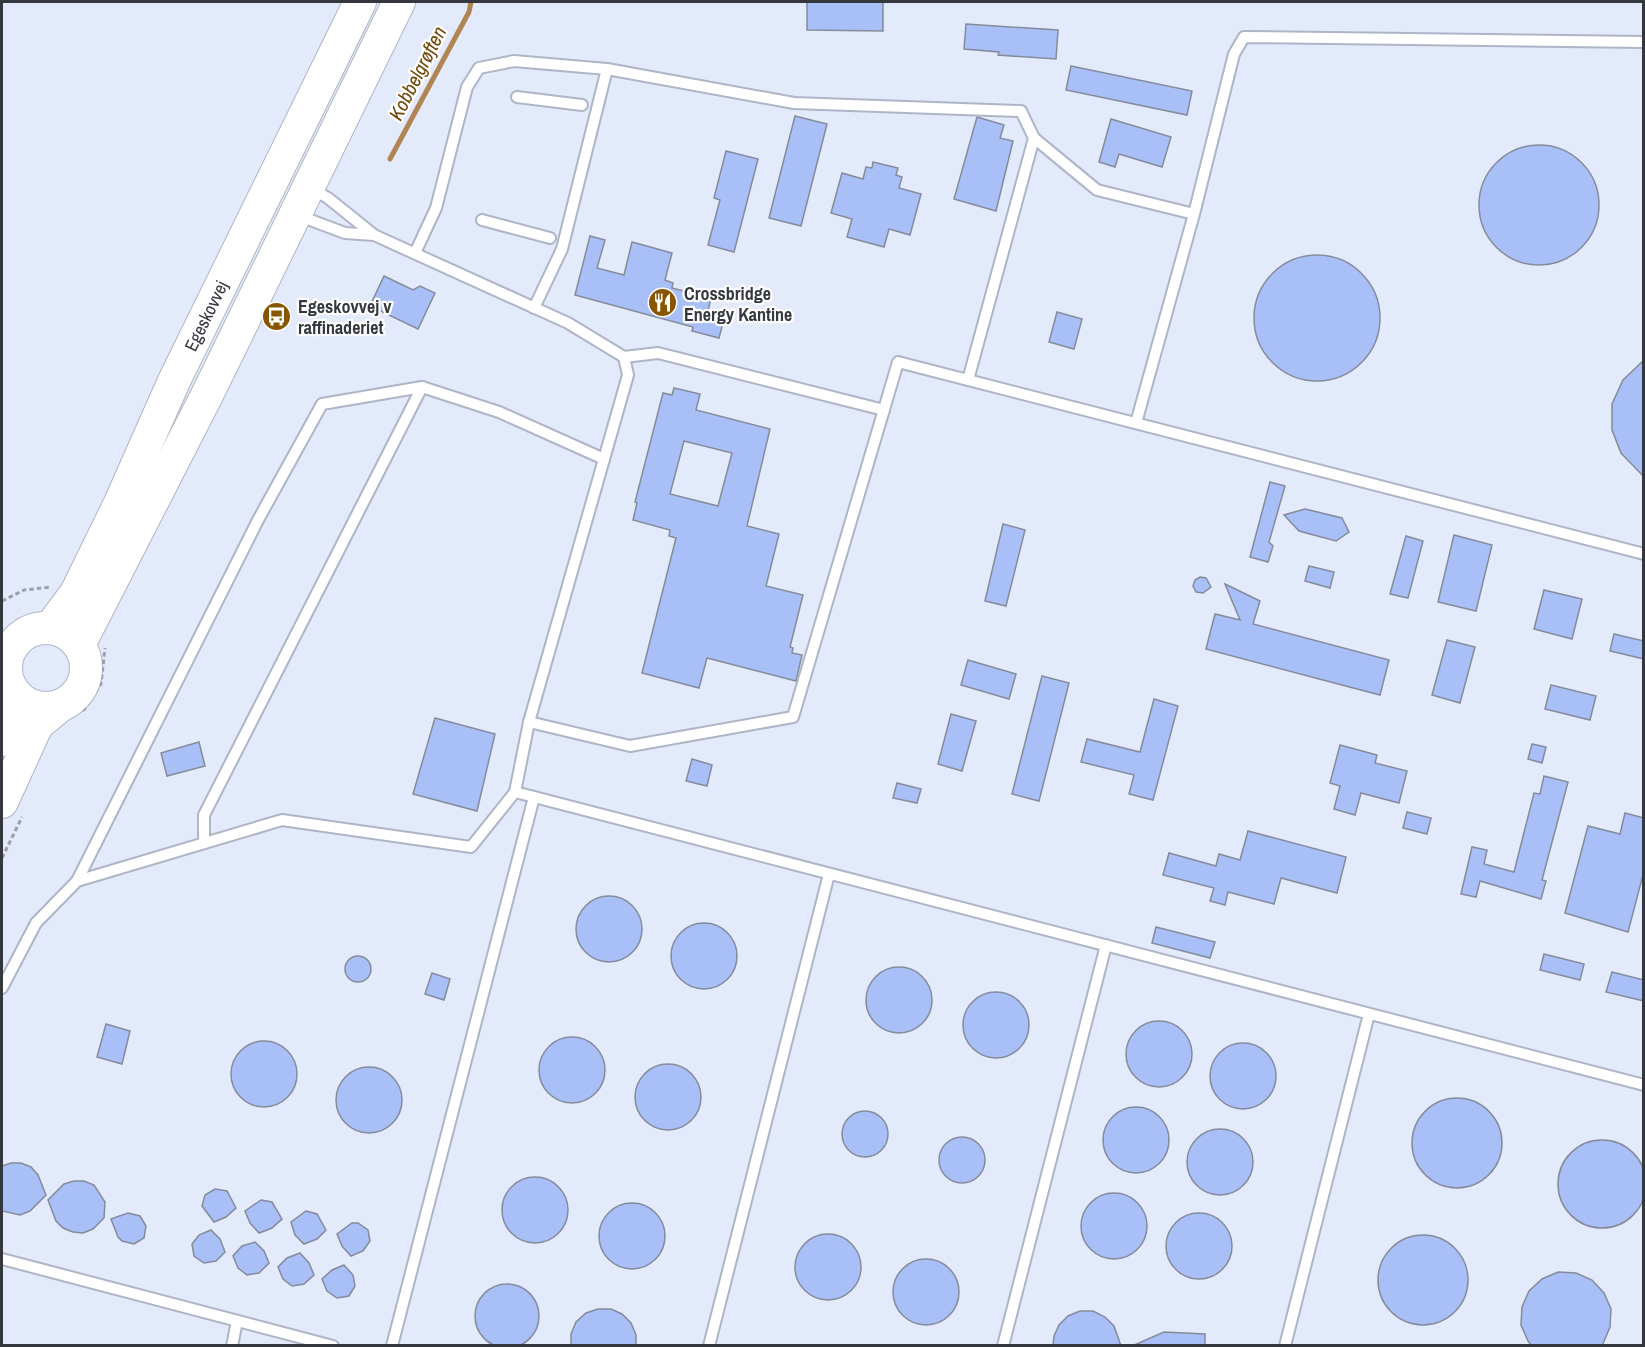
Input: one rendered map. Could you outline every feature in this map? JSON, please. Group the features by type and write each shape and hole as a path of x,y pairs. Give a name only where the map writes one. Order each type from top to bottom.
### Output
{"main road":[{"name":"Egeskovvej","path":"50,628 76,593 120,503 174,381 360,2"},
{"name":"Egeskovvej","path":"92,646 302,201 399,2"},
{"path":"2,740 13,694 6,675 4,657 18,639 36,629 50,628 92,646 83,682 74,697 71,709"},
{"path":"13,694 33,706 71,709"},
{"path":"2,802 38,725 71,709"}],"lane":[{"path":"1136,423 1194,214 1234,54 1244,37 1644,42"},
{"path":"415,253 436,208 467,87 479,68 514,61 607,69 794,103 1021,111 1034,138 1097,190 1194,214"},
{"path":"534,308 562,249 607,69"},
{"path":"517,96 582,105"},
{"path":"968,380 1034,138"},
{"path":"302,201 328,198 374,235 568,323 624,357 658,353 884,411"},
{"path":"302,201 345,233 374,235"},
{"path":"482,220 550,238"},
{"path":"77,881 282,820 471,847 515,792 529,722 628,375 624,357"},
{"path":"529,722 630,746 793,717 898,363 1644,554"},
{"path":"2,988 36,923 77,881 252,531 322,404 422,387 499,412 604,459"},
{"path":"204,843 204,815 422,387"},
{"path":"515,792 1644,1085"},
{"path":"392,1346 534,797"},
{"path":"710,1346 829,874"},
{"path":"1003,1346 1106,945"},
{"path":"1285,1346 1369,1014"},
{"path":"2,1259 333,1346"},
{"path":"232,1346 237,1321"}],"path":[{"path":"2,601 24,591 54,586 76,593"},
{"path":"71,709 91,704 101,684 92,646"}],"building":[{"path":"807,2 883,2 883,31 807,30"},
{"path":"966,24 1058,30 1056,59 998,55 999,52 964,49"},
{"path":"1071,66 1192,91 1187,115 1066,90"},
{"path":"795,116 827,124 801,226 769,218"},
{"path":"977,117 1004,125 1000,138 1013,141 996,211 954,199"},
{"path":"1111,119 1171,137 1162,167 1119,154 1115,167 1099,162"},
{"path":"1539,145 1562,149 1582,162 1595,182 1599,205 1595,228 1582,248 1562,261 1539,265 1516,261 1496,248 1483,228 1479,205 1483,182 1496,162 1516,149"},
{"path":"726,151 758,159 734,252 708,245 720,200 714,198"},
{"path":"873,162 898,168 896,175 902,177 899,188 921,194 910,235 889,229 884,247 847,237 852,219 831,213 842,173 863,179 866,167 872,168"},
{"path":"590,236 605,240 597,268 624,275 632,242 672,253 665,280 673,283 672,288 711,298 708,311 725,315 719,338 692,331 693,327 575,295"},
{"path":"1317,255 1341,260 1361,274 1375,294 1380,318 1375,342 1361,362 1341,376 1317,381 1293,376 1273,362 1259,342 1254,318 1259,294 1273,274 1293,260"},
{"path":"384,276 413,290 420,286 435,293 418,329 370,306"},
{"path":"1057,312 1082,319 1074,349 1049,342"},
{"path":"1644,360 1644,477 1621,453 1612,430 1612,404 1623,380"},
{"path":"674,388 700,394 696,410 770,429 747,526 779,534 766,586 803,595 790,647 793,648 792,653 802,655 796,681 707,658 699,688 642,673 676,538 669,536 670,530 633,520 637,503 635,502 663,393 672,395","holes":["684,441 732,453 718,506 670,494"]},
{"path":"1270,482 1285,486 1269,542 1273,546 1268,562 1250,557"},
{"path":"1305,509 1342,518 1349,532 1336,541 1299,531 1284,515"},
{"path":"1003,524 1025,530 1006,606 985,601"},
{"path":"1454,535 1492,545 1476,611 1438,602"},
{"path":"1406,536 1423,541 1408,598 1390,594"},
{"path":"1309,566 1334,572 1330,588 1305,581"},
{"path":"1200,577 1206,578 1211,587 1203,593 1196,592 1193,586 1195,580"},
{"path":"1225,584 1260,601 1253,624 1389,660 1380,695 1206,649 1215,614 1240,620"},
{"path":"1544,590 1582,599 1572,639 1534,629"},
{"path":"1614,634 1644,641 1644,659 1610,651"},
{"path":"1447,640 1475,647 1460,703 1432,695"},
{"path":"968,660 1016,674 1009,699 961,685"},
{"path":"1042,676 1069,683 1039,801 1012,794"},
{"path":"1551,685 1596,696 1590,720 1545,709"},
{"path":"1154,699 1178,706 1153,800 1129,794 1134,775 1081,762 1087,739 1140,752"},
{"path":"951,714 976,721 962,771 938,764"},
{"path":"435,718 495,734 477,811 413,794"},
{"path":"199,742 205,766 167,776 161,753"},
{"path":"1532,744 1546,747 1542,763 1528,759"},
{"path":"1340,745 1377,755 1375,763 1407,771 1399,803 1361,793 1355,815 1334,809 1340,786 1330,783"},
{"path":"692,759 712,765 707,786 686,781"},
{"path":"1544,776 1568,782 1542,880 1546,881 1541,899 1480,881 1476,897 1461,894 1472,847 1487,850 1484,864 1514,872 1534,793 1540,794"},
{"path":"897,783 921,789 917,803 893,798"},
{"path":"1407,812 1431,818 1427,834 1403,828"},
{"path":"1625,813 1644,818 1644,871 1628,932 1565,913 1588,826 1620,834"},
{"path":"1248,831 1346,857 1337,893 1281,878 1274,904 1228,892 1225,905 1210,901 1214,888 1163,875 1169,853 1216,866 1219,854 1240,860"},
{"path":"609,896 621,899 632,906 639,917 642,929 639,941 632,952 621,959 609,962 597,959 586,952 579,941 576,929 579,917 586,906 597,899"},
{"path":"704,923 716,926 727,933 734,944 737,956 734,968 727,979 716,986 704,989 692,986 681,979 674,968 671,956 674,944 681,933 692,926"},
{"path":"1156,927 1215,942 1210,958 1152,943"},
{"path":"1544,954 1584,964 1580,980 1540,970"},
{"path":"358,956 367,960 371,969 367,978 358,982 349,978 345,969 349,960"},
{"path":"899,967 912,970 922,977 929,987 932,1000 929,1013 922,1023 912,1030 899,1033 886,1030 876,1023 869,1013 866,1000 869,987 876,977 886,970"},
{"path":"1612,972 1644,980 1644,1001 1606,992"},
{"path":"432,973 450,979 444,1000 425,994"},
{"path":"996,992 1008,995 1019,1002 1026,1013 1029,1025 1026,1037 1019,1048 1008,1055 996,1058 984,1055 973,1048 966,1037 963,1025 966,1013 973,1002 984,995"},
{"path":"1159,1021 1171,1024 1182,1031 1189,1042 1192,1054 1189,1066 1182,1077 1171,1084 1159,1087 1147,1084 1136,1077 1129,1066 1126,1054 1129,1042 1136,1031 1147,1024"},
{"path":"106,1024 130,1031 122,1064 97,1057"},
{"path":"572,1037 584,1040 595,1047 602,1058 605,1070 602,1082 595,1093 584,1100 572,1103 560,1100 549,1093 542,1082 539,1070 542,1058 549,1047 560,1040"},
{"path":"264,1041 277,1044 287,1051 294,1061 297,1074 294,1087 287,1097 277,1104 264,1107 251,1104 241,1097 234,1087 231,1074 234,1061 241,1051 251,1044"},
{"path":"1243,1043 1255,1046 1266,1053 1273,1064 1276,1076 1273,1088 1266,1099 1255,1106 1243,1109 1231,1106 1220,1099 1213,1088 1210,1076 1213,1064 1220,1053 1231,1046"},
{"path":"668,1064 680,1067 691,1074 698,1085 701,1097 698,1109 691,1120 680,1127 668,1130 656,1127 645,1120 638,1109 635,1097 638,1085 645,1074 656,1067"},
{"path":"369,1067 381,1070 392,1077 399,1088 402,1100 399,1112 392,1123 381,1130 369,1133 357,1130 346,1123 339,1112 336,1100 339,1088 346,1077 357,1070"},
{"path":"1457,1098 1474,1102 1489,1111 1498,1126 1502,1143 1498,1160 1489,1175 1474,1184 1457,1188 1440,1184 1425,1175 1416,1160 1412,1143 1416,1126 1425,1111 1440,1102"},
{"path":"1136,1107 1148,1110 1159,1117 1166,1128 1169,1140 1166,1152 1159,1163 1148,1170 1136,1173 1124,1170 1113,1163 1106,1152 1103,1140 1106,1128 1113,1117 1124,1110"},
{"path":"865,1111 881,1118 888,1134 881,1150 865,1157 849,1150 842,1134 849,1118"},
{"path":"1220,1129 1232,1132 1243,1139 1250,1150 1253,1162 1250,1174 1243,1185 1232,1192 1220,1195 1208,1192 1197,1185 1190,1174 1187,1162 1190,1150 1197,1139 1208,1132"},
{"path":"962,1137 978,1144 985,1160 978,1176 962,1183 946,1176 939,1160 946,1144"},
{"path":"1593,1140 1611,1140 1627,1147 1639,1159 1646,1175 1646,1193 1639,1209 1627,1221 1611,1228 1593,1228 1577,1221 1565,1209 1558,1193 1558,1175 1565,1159 1577,1147"},
{"path":"21,1163 31,1167 38,1175 46,1195 30,1211 20,1215 2,1211 2,1166"},
{"path":"535,1177 547,1180 558,1187 565,1198 568,1210 565,1222 558,1233 547,1240 535,1243 523,1240 512,1233 505,1222 502,1210 505,1198 512,1187 523,1180"},
{"path":"84,1181 94,1185 105,1202 104,1218 93,1229 83,1233 63,1228 56,1221 48,1200 64,1184"},
{"path":"215,1189 227,1191 236,1208 226,1217 214,1222 202,1206 205,1195"},
{"path":"1114,1193 1126,1196 1137,1203 1144,1214 1147,1226 1144,1238 1137,1249 1126,1256 1114,1259 1102,1256 1091,1249 1084,1238 1081,1226 1084,1214 1091,1203 1102,1196"},
{"path":"261,1200 272,1202 282,1219 272,1228 259,1233 250,1223 245,1211"},
{"path":"632,1203 644,1206 655,1213 662,1224 665,1236 662,1248 655,1259 644,1266 632,1269 620,1266 609,1259 602,1248 599,1236 602,1224 609,1213 620,1206"},
{"path":"306,1211 317,1214 326,1230 317,1239 304,1244 295,1235 291,1222"},
{"path":"128,1213 140,1216 146,1226 144,1238 134,1244 122,1241 118,1237 111,1219"},
{"path":"1199,1213 1211,1216 1222,1223 1229,1234 1232,1246 1229,1258 1222,1269 1211,1276 1199,1279 1187,1276 1176,1269 1169,1258 1166,1246 1169,1234 1176,1223 1187,1216"},
{"path":"352,1223 358,1223 368,1230 370,1241 363,1251 351,1256 342,1246 337,1234"},
{"path":"211,1230 220,1239 225,1252 216,1261 204,1263 194,1256 192,1244 199,1235"},
{"path":"828,1234 840,1237 851,1244 858,1255 861,1267 858,1279 851,1290 840,1297 828,1300 816,1297 805,1290 798,1279 795,1267 798,1255 805,1244 816,1237"},
{"path":"1423,1235 1440,1239 1455,1248 1464,1263 1468,1280 1464,1297 1455,1312 1440,1321 1423,1325 1406,1321 1391,1312 1382,1297 1378,1280 1382,1263 1391,1248 1406,1239"},
{"path":"255,1242 264,1251 269,1263 259,1273 247,1275 238,1268 233,1256 242,1246"},
{"path":"300,1253 309,1263 314,1275 304,1284 292,1286 283,1279 278,1267 287,1258"},
{"path":"926,1259 938,1262 949,1269 956,1280 959,1292 956,1304 949,1315 938,1322 926,1325 914,1322 903,1315 896,1304 893,1292 896,1280 903,1269 914,1262"},
{"path":"344,1265 353,1275 355,1286 349,1296 337,1298 327,1291 322,1279 332,1270"},
{"path":"1558,1272 1576,1273 1592,1280 1604,1293 1611,1309 1610,1327 1602,1346 1532,1346 1528,1341 1521,1325 1522,1307 1529,1291 1542,1279"},
{"path":"501,1284 513,1284 530,1293 537,1304 539,1316 537,1328 530,1339 513,1348 501,1348 489,1343 480,1334 475,1322 475,1310 480,1298 489,1289"},
{"path":"598,1309 611,1309 622,1314 631,1323 636,1335 636,1346 571,1346 571,1334 576,1322 586,1313"},
{"path":"1080,1311 1093,1311 1105,1317 1114,1326 1121,1346 1053,1346 1059,1325 1068,1316"},
{"path":"1164,1332 1205,1334 1205,1346 1132,1346"}],"waterway":[{"name":"Kobbelgrøften","path":"390,159 469,12 471,2"}],"place":[{"name":"Crossbridge Energy Kantine","path":"663,303"},
{"name":"Egeskovvej v raffinaderiet","path":"277,316"}]}
